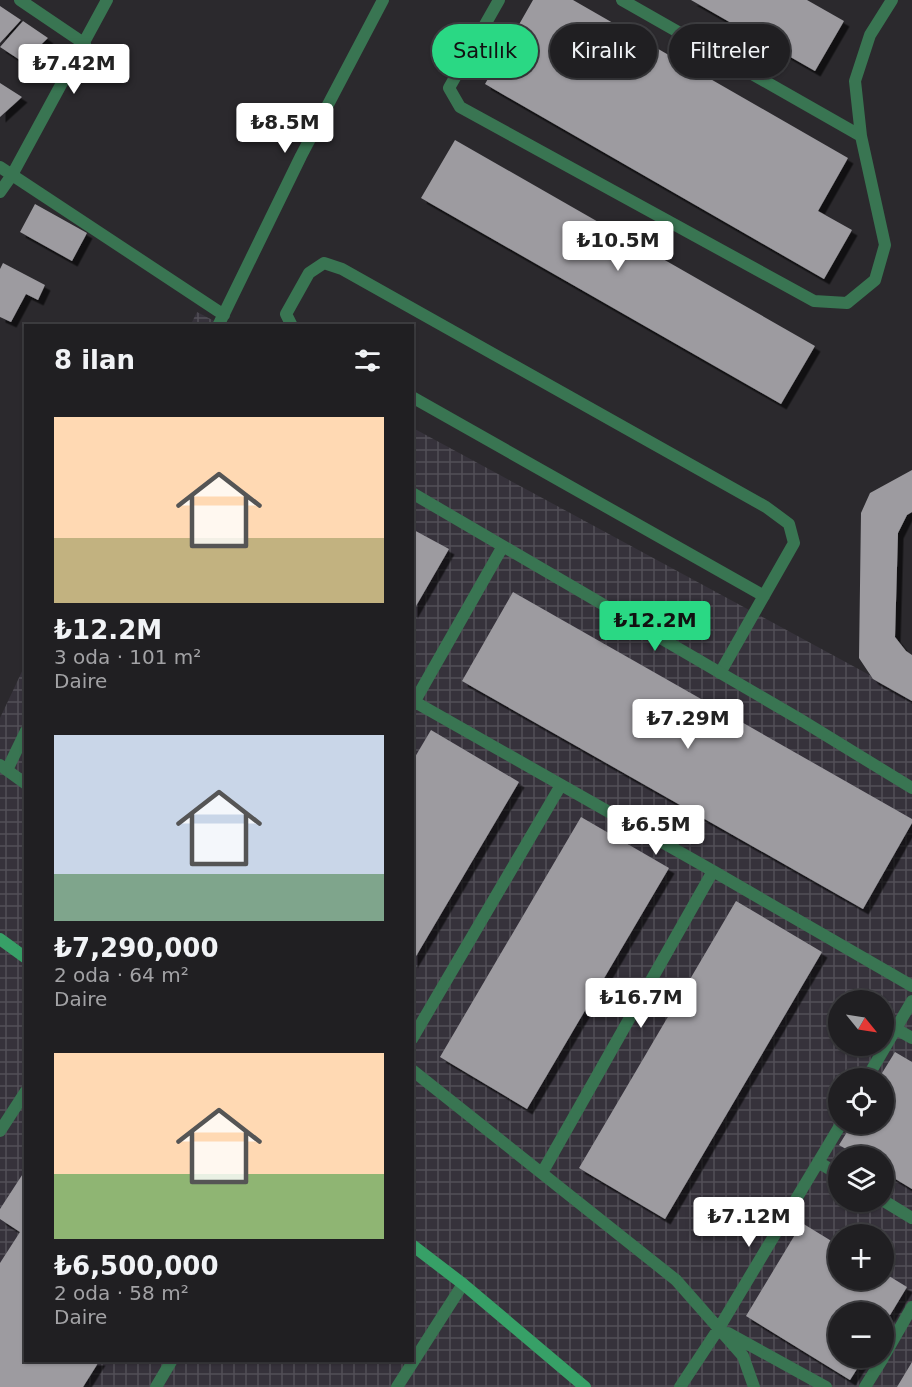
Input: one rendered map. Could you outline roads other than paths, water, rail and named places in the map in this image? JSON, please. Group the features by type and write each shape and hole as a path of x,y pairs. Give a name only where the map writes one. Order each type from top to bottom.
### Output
{"main road":[{"path":"0,939 24,957"},
{"path":"414,1246 464,1284 585,1387"}],"street":[{"path":"20,0 85,44"},
{"path":"0,192 12,175 107,0"},
{"path":"0,167 221,320 301,156 383,0"},
{"path":"499,0 449,88 460,107 814,301 847,303 875,280 885,245 861,136 855,81 870,35 892,0"},
{"path":"622,0 861,136"},
{"path":"291,324 286,314 309,273 324,263 342,269 766,507 789,524 794,543 720,673"},
{"path":"414,398 764,596"},
{"path":"414,494 912,788"},
{"path":"503,546 414,704 713,870 912,986"},
{"path":"24,734 4,768 24,783"},
{"path":"414,1036 561,785"},
{"path":"542,1173 713,870"},
{"path":"873,1068 912,1001"},
{"path":"896,1029 912,1038"},
{"path":"414,1072 676,1280 743,1356 754,1387"},
{"path":"0,1131 24,1094"},
{"path":"680,1387 719,1328 835,1134"},
{"path":"818,1162 828,1168"},
{"path":"894,1207 912,1218"},
{"path":"414,1361 464,1284"},
{"path":"894,1338 912,1307"},
{"path":"719,1328 826,1387"},
{"path":"156,1387 171,1362"},
{"path":"397,1387 413,1362"},
{"path":"865,1387 876,1368"}]}
